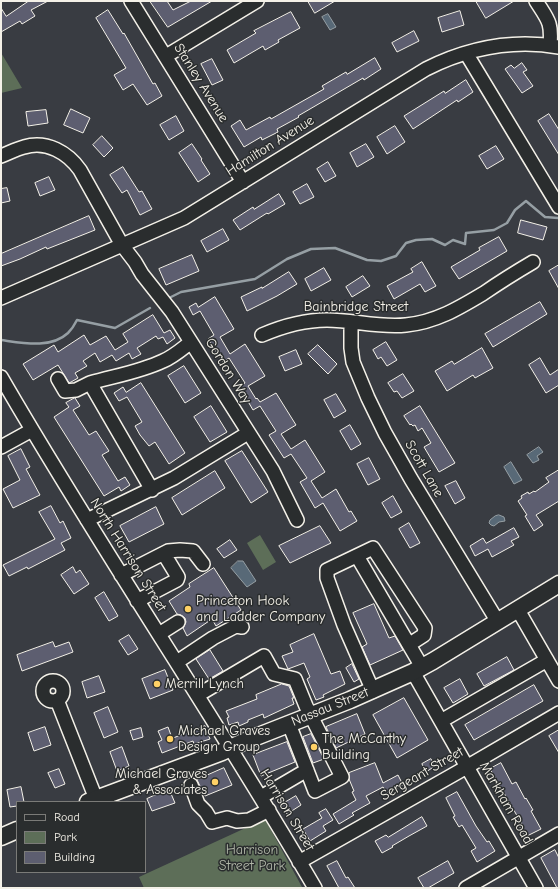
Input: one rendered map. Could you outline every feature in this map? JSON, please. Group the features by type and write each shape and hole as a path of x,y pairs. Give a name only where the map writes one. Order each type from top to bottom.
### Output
{"main road":[{"name":"Nassau Street","path":"92,800 230,748 373,690 418,669 559,584"},
{"path":"1,837 16,830"}],"street":[{"name":"Stanley Avenue","path":"131,1 243,182"},
{"path":"166,56 257,1"},
{"path":"536,1 549,20 554,46"},
{"name":"Hamilton Avenue","path":"1,298 184,218 426,68 445,59 502,45 526,43 554,46"},
{"path":"466,53 559,207"},
{"name":"Gordon Way","path":"1,156 25,146 37,145 51,147 65,154 74,161 122,245 142,274 164,300 273,471 297,520"},
{"name":"Bainbridge Street","path":"262,335 283,327 312,321 328,320 389,326 421,323 439,318 454,311 533,262"},
{"name":"Scott Lane","path":"351,322 350,348 353,362 385,433 411,480 498,622"},
{"path":"58,379 65,391 76,390 90,383 163,361 176,354 191,342"},
{"name":"North Harrison Street","path":"1,377 87,520 230,748"},
{"path":"90,383 152,490"},
{"path":"1,447 32,430"},
{"path":"87,520 152,490 248,433"},
{"path":"373,690 344,625 327,578 327,570 373,548 425,628 424,635 410,644"},
{"path":"121,575 168,551 192,551 203,564"},
{"path":"137,600 177,580 178,577 164,554"},
{"name":"Markham Road","path":"357,556 410,644 418,669 441,721 536,888"},
{"path":"518,610 559,680"},
{"path":"159,634 178,622"},
{"path":"177,662 213,638 236,626 242,627"},
{"path":"198,695 264,656 274,674 295,679 342,777 315,791 289,724"},
{"path":"441,721 547,660"},
{"path":"57,700 92,800"},
{"name":"Sergeant Street","path":"299,862 559,713"},
{"name":"Harrison Street","path":"230,748 315,888"},
{"path":"261,797 307,770"},
{"path":"191,785 198,804 206,812 212,822 227,818 237,821 249,820 268,810"},
{"path":"466,888 559,834"}],"green space":[{"path":"1,53 3,56 22,88 1,93"},
{"path":"260,535 276,562 263,570 247,543"},
{"name":"Harrison Street Park","path":"265,819 302,887 144,888 139,877"}],"water":[{"path":"328,14 336,27 330,30 322,17"},
{"path":"539,447 543,452 537,456 539,460 533,463 527,455"},
{"path":"511,462 522,480 514,484 504,467"},
{"path":"499,515 504,517 505,521 499,522 494,526 489,523 495,516"},
{"path":"238,561 243,561 256,581 247,587 231,568"}],"building":[{"path":"29,1 48,1 31,10 35,16 22,24 20,21 1,32 1,8 6,16"},
{"path":"150,1 167,1 173,10 191,1 212,1 168,27"},
{"path":"308,1 335,1 315,13"},
{"path":"476,1 514,1 486,18"},
{"path":"108,10 123,34 124,33 153,84 155,83 162,96 147,105 133,84 123,90 114,75 126,68 96,18"},
{"path":"460,11 464,25 442,32 438,18"},
{"path":"291,12 300,28 278,40 279,42 265,50 263,46 234,63 227,50 256,33 254,31"},
{"path":"414,31 419,41 397,52 392,43"},
{"path":"375,58 381,69 298,116 299,117 277,129 278,132 262,140 261,137 244,147 231,126 240,120 246,130 270,117 271,119 324,89 322,86"},
{"path":"212,59 223,80 212,85 201,64"},
{"path":"522,63 527,70 523,72 533,86 522,93 505,69 511,65 514,68"},
{"path":"466,80 473,92 458,102 457,100 413,129 404,116 444,91 445,93"},
{"path":"71,109 90,118 83,133 64,125"},
{"path":"46,110 48,123 28,126 26,112"},
{"path":"549,114 559,130 559,155 538,121"},
{"path":"176,116 184,131 169,140 160,125"},
{"path":"395,126 405,142 387,154 377,137"},
{"path":"102,136 113,148 104,157 93,145"},
{"path":"192,144 210,174 198,182 179,153"},
{"path":"366,144 374,157 357,167 350,153"},
{"path":"496,146 504,159 487,169 479,156"},
{"path":"328,162 336,176 325,182 317,169"},
{"path":"123,167 139,192 142,191 152,209 140,215 127,190 122,193 110,175"},
{"path":"49,177 55,190 40,196 35,183"},
{"path":"307,184 314,197 300,204 293,192"},
{"path":"7,188 10,201 1,203 1,189"},
{"path":"279,194 285,204 268,214 267,213 240,230 233,220 253,207 254,209"},
{"path":"89,216 95,230 47,249 46,247 1,266 1,254"},
{"path":"521,220 547,227 543,240 518,233"},
{"path":"223,229 229,240 207,252 201,241"},
{"path":"499,237 507,251 459,279 451,267 480,250 479,248"},
{"path":"192,255 199,271 166,285 159,269"},
{"path":"422,262 436,286 425,292 420,284 394,299 387,286 413,272 411,269"},
{"path":"559,265 559,289 549,271"},
{"path":"324,268 331,280 311,291 305,279"},
{"path":"289,272 297,284 247,311 241,297 262,288"},
{"path":"363,276 370,286 352,297 346,287"},
{"path":"215,297 234,329 220,337 230,354 245,344 265,376 248,386 256,399 257,398 260,402 276,393 296,425 281,434 291,449 305,440 325,472 311,481 322,498 336,489 349,512 351,511 357,521 340,531 323,503 315,508 300,482 307,478 291,454 284,458 269,435 276,431 260,406 253,410 239,386 245,383 229,358 223,362 208,339 214,335 200,311 193,315 189,307 196,303 198,307"},
{"path":"540,302 547,314 493,347 485,334"},
{"path":"153,315 164,333 170,330 175,338 167,344 163,337 158,339 156,336 137,348 141,354 132,359 129,353 116,361 112,355 100,362 95,353 83,361 87,366 75,373 78,378 69,383 58,365 33,380 23,364 54,345 58,352 84,335 90,345 106,336 115,350 128,342 123,334"},
{"path":"386,342 397,360 387,366 381,357 378,359 373,350"},
{"path":"318,345 337,364 328,374 308,354"},
{"path":"482,348 493,368 475,378 473,375 447,391 435,371 452,361 454,364"},
{"path":"296,350 302,364 285,371 279,357"},
{"path":"540,358 550,375 559,369 559,385 546,393 529,365"},
{"path":"184,366 201,393 185,403 168,376"},
{"path":"403,374 414,391 402,398 397,391 394,392 388,383"},
{"path":"141,383 185,453 169,464 155,442 149,446 140,435 135,426 142,422 127,397 119,401 114,393 123,387 126,392"},
{"path":"336,394 346,411 334,418 324,400"},
{"path":"75,398 80,406 73,410 89,435 96,431 109,451 102,455 118,481 125,477 130,485 121,491 119,487 104,496 54,417 69,407 66,403"},
{"path":"211,406 227,432 210,442 194,417"},
{"path":"420,406 455,463 439,472 424,447 431,443 422,428 418,431 415,425 410,425 404,416"},
{"path":"350,425 361,444 351,450 340,431"},
{"path":"21,449 30,467 26,469 40,495 13,508 3,489 20,480 8,456"},
{"path":"242,451 268,492 251,503 225,461"},
{"path":"369,458 380,479 368,485 357,464"},
{"path":"559,470 559,501 536,515 543,525 534,531 525,516 527,515 518,501 522,498 521,496 528,492 529,494 534,491 535,492 549,482 546,478"},
{"path":"215,471 225,488 182,515 172,498"},
{"path":"456,481 465,498 455,504 445,486"},
{"path":"393,496 402,512 391,518 382,503"},
{"path":"51,506 60,523 63,521 71,538 61,543 65,550 28,569 27,567 9,576 3,565 55,539 39,512"},
{"path":"156,507 164,524 129,542 120,526"},
{"path":"409,523 420,543 410,548 399,529"},
{"path":"320,526 331,543 290,563 279,546"},
{"path":"514,528 519,537 511,541 514,545 492,557 488,549 475,556 470,546 483,538 486,543"},
{"path":"230,540 237,550 224,558 217,549"},
{"path":"73,567 76,573 80,570 89,584 74,594 61,575"},
{"path":"214,568 241,610 216,626 212,619 187,636 183,628 186,622 185,618 177,614 169,601 190,587 189,584"},
{"path":"104,592 118,616 109,621 95,598"},
{"path":"374,604 389,638 395,636 403,650 370,665 362,647 367,644 353,613"},
{"path":"314,634 331,674 340,671 345,684 323,695 324,697 316,700 307,679 310,677 304,663 288,669 282,656 293,652 290,645"},
{"path":"129,635 138,649 128,655 119,641"},
{"path":"53,642 55,647 69,642 73,652 22,671 17,655"},
{"path":"210,650 223,671 209,679 196,659"},
{"path":"507,657 514,670 484,686 477,674"},
{"path":"352,664 359,679 354,682 346,668"},
{"name":"Merrill Lynch","path":"165,670 173,690 150,699 142,679"},
{"path":"99,676 105,692 87,698 82,682"},
{"path":"460,679 468,694 453,703 444,688"},
{"path":"282,684 289,686 294,698 292,698 294,704 264,718 263,714 248,720 248,722 239,726 238,722 229,725 227,718 229,717 226,711 257,699 256,695"},
{"path":"534,685 543,701 474,740 465,725"},
{"path":"404,698 428,740 397,758 373,715"},
{"path":"108,707 118,732 104,738 94,713"},
{"path":"357,714 365,734 336,748 326,727"},
{"path":"205,726 210,739 194,744 193,741 162,753 158,742 162,740 158,731 168,727 172,738"},
{"path":"45,727 51,745 34,751 28,733"},
{"path":"141,728 143,737 133,740 130,731"},
{"path":"559,730 559,753 549,736"},
{"path":"311,734 324,759 313,763 303,737"},
{"path":"287,742 295,762 261,776 253,755"},
{"path":"122,747 129,766 117,771 110,752"},
{"path":"431,759 435,766 426,772 422,764"},
{"path":"375,763 383,783 398,775 403,785 387,793 383,787 366,796 370,803 352,813 354,815 339,824 333,814 356,800 352,792 354,791 349,779 349,773"},
{"path":"501,763 512,784 516,782 525,799 526,798 541,829 525,837 520,827 523,826 490,769"},
{"name":"Michael Graves & Associates","path":"224,768 232,785 205,796 197,780"},
{"path":"59,769 65,784 55,788 48,773"},
{"path":"21,787 24,801 16,801 16,806 10,807 7,790"},
{"path":"169,789 175,803 152,811 147,799"},
{"path":"457,792 476,826 487,842 489,841 495,851 477,862 471,851 476,848 462,825 459,827 453,817 455,816 446,798"},
{"path":"296,796 301,805 287,814 281,805"},
{"path":"326,809 333,820 323,826 326,831 310,841 303,829 322,818 319,813"},
{"path":"422,817 427,826 382,853 375,841 386,835 388,837"},
{"path":"555,850 559,858 559,888 557,888 541,858"},
{"path":"337,861 346,878 348,877 355,888 339,888 327,866"},
{"path":"448,861 454,873 428,888 424,888 418,878"}],"waterway":[{"path":"171,297 181,292 255,279 287,259 311,249 335,248 367,260 381,261 396,256 406,243 416,240 432,239 445,245 453,240 465,244 466,233 494,230 507,223 515,210 526,201 545,217 558,218"},
{"path":"1,340 36,344 53,341 68,333 77,320 115,328 150,308"}],"place":[{"name":"Princeton Hook and Ladder Company","path":"188,609"},
{"name":"Merrill Lynch","path":"157,684"},
{"name":"Michael Graves Design Group","path":"170,739"},
{"name":"The McCarthy Building","path":"314,747"},
{"name":"Michael Graves & Associates","path":"215,782"}]}
